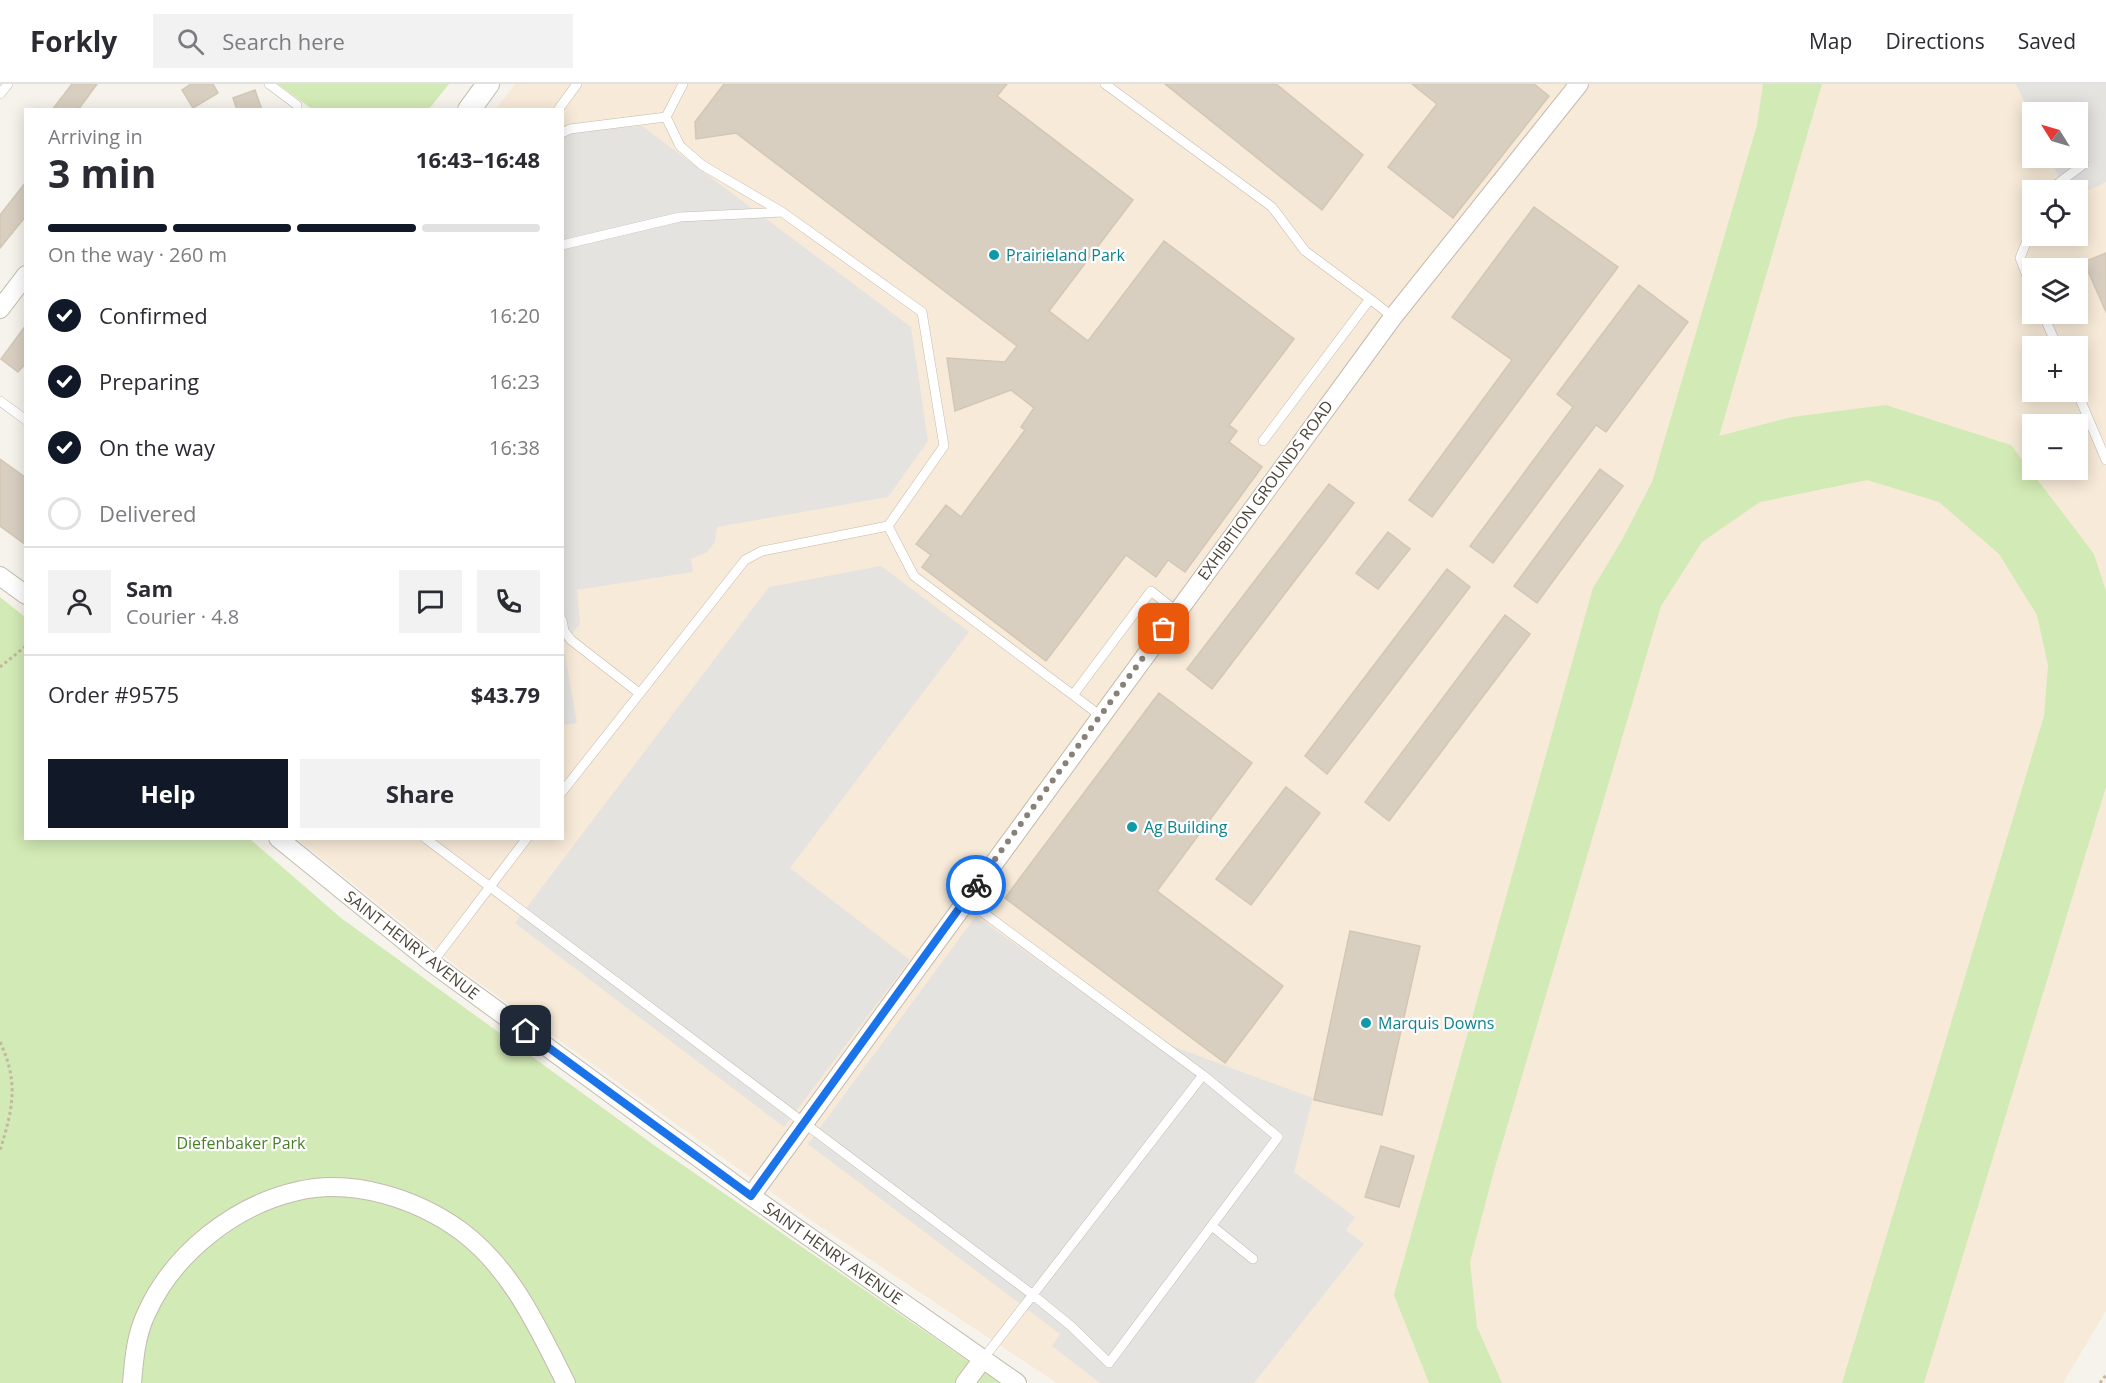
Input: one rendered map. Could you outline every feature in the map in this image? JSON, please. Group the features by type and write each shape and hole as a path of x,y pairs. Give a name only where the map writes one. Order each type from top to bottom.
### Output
{"street":[{"path":"470,108 488,84"},
{"name":"EXHIBITION GROUNDS ROAD","path":"751,1196 1102,717 1176,611 1393,317 1579,84"},
{"path":"0,309 24,277"},
{"path":"0,576 24,594"},
{"name":"SAINT HENRY AVENUE","path":"280,840 432,963 751,1196 1017,1383"},
{"path":"132,1383 136,1346 146,1313 162,1284 185,1254 219,1227 252,1208 298,1191 338,1188 377,1192 421,1206 461,1232 496,1262 526,1305 566,1383"},
{"path":"965,1383 983,1359"}],"lane":[{"path":"0,94 8,84"},
{"path":"269,84 297,105 297,108"},
{"path":"559,108 577,84"},
{"path":"666,117 683,84"},
{"path":"1105,84 1272,207 1305,251 1393,317"},
{"path":"564,132 570,129 666,117"},
{"path":"564,789 745,561 762,551 888,526 944,446 922,312 782,212 702,165 680,146 666,117"},
{"path":"2062,180 2079,168"},
{"path":"564,245 680,217 782,212"},
{"path":"2022,263 2020,258 2025,246"},
{"path":"1263,441 1370,299"},
{"path":"0,401 24,419"},
{"path":"2080,402 2106,460"},
{"path":"888,526 914,576 1102,717"},
{"path":"1072,695 1151,591 1176,611"},
{"path":"564,631 571,640 639,693"},
{"path":"428,840 1033,1295 1071,1326 1109,1363 1278,1137 1203,1075 966,900"},
{"path":"432,963 525,840"},
{"path":"983,1359 1203,1075"},
{"path":"1212,1226 1253,1259"}],"path":[{"path":"0,667 24,648"},
{"path":"0,1042 12,1071 14,1091 0,1150"},
{"path":"2100,1383 2106,1375"}],"shaded area":[{"path":"515,84 2106,84 2106,1311 2063,1383 1057,1383 806,1217 460,969 298,840 564,840 564,108 497,108"},
{"path":"2016,84 2106,84 2106,182 2088,190 2088,180 2060,180 2055,168 2088,168 2088,102 2024,102"},
{"path":"642,126 911,327 928,441 888,497 717,527 715,542 707,552 691,559 693,572 577,590 580,624 564,643 564,136 580,131"},
{"path":"881,566 969,632 790,868 910,960 784,1127 515,923 769,587"},
{"path":"564,650 577,723 564,725"},
{"path":"976,916 1142,1035 1313,1098 1294,1172 1355,1217 1346,1230 1364,1244 1254,1383 1100,1383 1052,1346 1060,1334 808,1144"}],"green space":[{"path":"278,84 449,84 430,108 311,108"},
{"name":"Marquis Downs","path":"1763,84 1822,84 1719,436 1792,417 1886,405 2011,445 2022,459 2022,480 2038,480 2094,554 2106,591 2106,787 1924,1383 1842,1383 2044,716 2048,665 2037,615 1999,554 1939,502 1867,480 1760,502 1702,542 1661,606 1493,1174 1470,1262 1477,1327 1502,1383 1429,1383 1394,1295 1593,588 1622,540 1652,482 1757,125"},
{"name":"Diefenbaker Park","path":"0,597 24,616 24,840 251,840 341,918 658,1148 1000,1383 0,1383"}],"building":[{"path":"72,84 97,84 79,108 54,108"},
{"path":"191,84 213,84 218,93 193,108 182,90"},
{"path":"724,84 1007,84 997,96 1133,200 1049,311 1088,341 1164,241 1294,339 1229,425 1237,431 1229,442 1262,467 1185,572 1168,560 1156,577 1126,555 1046,661 922,567 931,555 916,544 946,505 961,517 1025,430 1021,427 1034,408 1011,390 955,411 947,358 1005,362 1017,346 736,133 696,139 695,122"},
{"path":"1165,84 1276,84 1363,155 1322,210"},
{"path":"1412,84 1534,84 1549,96 1453,218 1388,167 1437,104"},
{"path":"255,90 261,108 236,108 233,98"},
{"path":"24,185 24,218 0,248 0,215"},
{"path":"1534,207 1618,267 1432,517 1409,500 1512,360 1452,317"},
{"path":"2106,253 2106,312 2088,271 2088,260"},
{"path":"1639,285 1688,322 1606,432 1596,425 1493,563 1470,546 1573,407 1557,394"},
{"path":"24,328 24,365 18,372 1,359"},
{"path":"0,459 24,477 24,544 0,526"},
{"path":"1600,469 1623,486 1537,603 1514,586"},
{"path":"1329,484 1354,503 1212,689 1187,669"},
{"path":"1388,532 1410,549 1378,589 1356,573"},
{"path":"1447,569 1470,587 1327,774 1305,756"},
{"path":"1505,615 1530,634 1389,821 1365,802"},
{"name":"Ag Building","path":"1159,693 1252,763 1157,891 1283,986 1225,1063 1005,898"},
{"path":"1286,787 1320,813 1251,905 1216,879"},
{"name":"Marquis Downs","path":"1350,931 1420,946 1382,1115 1314,1100"},
{"path":"1381,1146 1414,1156 1399,1207 1365,1197"}],"way so far":[{"path":"976,885 1102,717 1164,629"}],"place":[{"name":"Prairieland Park","path":"994,255"},
{"name":"Ag Building","path":"1132,827"},
{"name":"Marquis Downs","path":"1366,1023"}],"route":[{"path":"526,1031 751,1196 976,885"}]}
